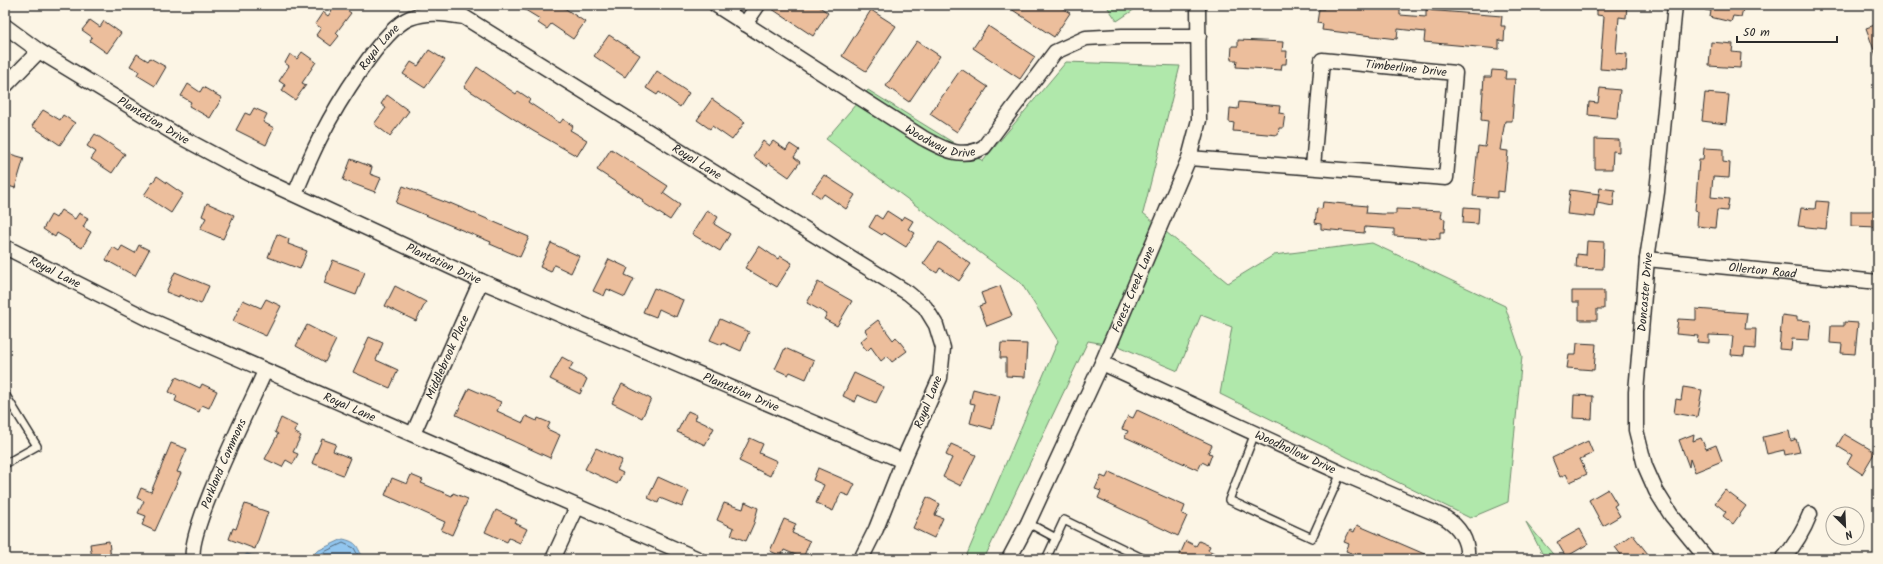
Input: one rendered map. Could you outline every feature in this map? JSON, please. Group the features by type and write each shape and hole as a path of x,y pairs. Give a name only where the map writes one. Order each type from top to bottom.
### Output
{"street":[{"name":"Woodway Drive","path":"716,5 923,138 948,152 974,152 984,147 1055,52 1086,38 1122,36 1199,36"},
{"path":"745,24 758,5"},
{"name":"Forest Creek Lane","path":"1009,559 1028,524 1102,363 1189,158 1199,120 1198,5"},
{"name":"Doncaster Drive","path":"1675,5 1657,192 1648,259 1636,392 1636,430 1645,466 1656,491 1671,515 1707,559"},
{"name":"Royal Lane","path":"295,194 321,135 373,52 390,33 409,18 436,12 464,17 908,293 925,307 936,325 943,348 940,378 903,461 876,529 861,559"},
{"name":"Plantation Drive","path":"5,26 40,51 177,135 254,176 481,281 903,461"},
{"path":"5,86 40,51"},
{"name":"Timberline Drive","path":"1189,158 1446,178 1455,73 1322,60 1313,167"},
{"name":"Royal Lane","path":"5,247 148,319 698,559"},
{"name":"Ollerton Road","path":"1648,259 1878,282"},
{"name":"Middlebrook Place","path":"413,434 481,281"},
{"name":"Woodhollow Drive","path":"1102,363 1341,473 1444,517 1454,523 1466,543 1467,559"},
{"name":"Parkland Commons","path":"193,559 195,538 206,504 266,371"},
{"path":"553,559 577,507"},
{"path":"1783,559 1795,545 1804,530 1810,514"}],"lane":[{"path":"5,394 37,446 5,464"},
{"path":"1255,434 1229,500 1312,538 1341,473"},
{"path":"1046,559 1064,520 1144,559"},
{"path":"1028,524 1056,538"}],"green space":[{"path":"1106,5 1141,5 1117,21"},
{"path":"1066,62 1180,66 1143,213 1228,283 1274,255 1372,243 1505,306 1522,356 1508,502 1470,518 1220,394 1232,327 1201,315 1178,371 1121,347 1088,341 984,559 965,559 1058,341 1021,283 826,139 868,90 983,161"},
{"path":"1526,522 1557,559 1545,559"}],"water":[{"path":"343,539 356,545 366,559 309,559 317,551"},
{"path":"247,554 262,559 240,559"}],"building":[{"path":"336,5 340,5 351,13 336,33 339,36 331,46 316,35 321,28 315,24 323,12 328,16"},
{"path":"517,5 560,5 585,22 573,39 551,24 547,29 538,23 540,19"},
{"path":"766,5 817,5 828,13 813,36"},
{"path":"1005,5 1057,5 1070,13 1054,37"},
{"path":"1325,5 1366,5 1400,9 1400,15 1426,17 1426,10 1502,16 1501,26 1505,26 1504,41 1499,40 1499,49 1424,42 1425,32 1398,29 1397,39 1322,30 1323,24 1317,23 1319,9 1324,9"},
{"path":"1597,5 1627,5 1626,18 1619,17 1616,53 1627,54 1626,71 1600,69 1604,16 1597,15"},
{"path":"1706,5 1744,5 1741,17 1733,16 1731,22 1710,17 1711,11 1705,10"},
{"path":"871,10 896,26 866,71 842,56"},
{"path":"90,20 100,27 104,21 121,33 107,53 90,41 92,37 82,30"},
{"path":"1878,24 1878,58 1877,58 1866,28"},
{"path":"988,26 1035,57 1020,79 973,48"},
{"path":"609,35 640,55 625,77 594,56"},
{"path":"1238,40 1283,42 1282,51 1287,51 1286,64 1282,64 1281,70 1236,67 1237,60 1231,60 1232,46 1238,46"},
{"path":"917,41 940,56 909,102 886,86"},
{"path":"1711,42 1733,44 1732,52 1741,53 1740,68 1709,66"},
{"path":"429,50 445,60 425,88 403,74 411,62 418,66"},
{"path":"302,52 316,62 302,83 306,85 295,100 282,91 285,85 279,81 289,66 285,63 290,54 297,59"},
{"path":"137,54 148,61 150,58 166,67 155,86 137,75 139,71 130,66"},
{"path":"477,67 516,94 518,91 530,99 528,102 560,123 563,119 573,126 570,130 587,140 577,156 533,131 464,87"},
{"path":"961,69 988,87 957,132 930,114"},
{"path":"1492,70 1506,71 1505,79 1515,79 1512,121 1505,121 1500,150 1508,151 1504,192 1497,191 1497,198 1473,196 1478,146 1485,147 1488,121 1481,120 1484,77 1491,77"},
{"path":"657,71 689,93 680,107 659,92 657,95 646,88"},
{"path":"188,84 200,92 203,87 222,98 210,118 189,106 191,102 181,96"},
{"path":"1600,88 1620,90 1617,118 1588,115 1589,102 1598,103"},
{"path":"1705,93 1729,95 1726,124 1702,121"},
{"path":"387,95 409,111 390,136 374,124 386,108 381,104"},
{"path":"712,99 745,122 732,140 712,126 710,129 697,120"},
{"path":"1239,102 1280,106 1279,113 1285,114 1283,128 1279,128 1278,135 1233,131 1234,123 1229,122 1230,108 1238,109"},
{"path":"254,108 267,114 263,122 274,128 266,145 236,130 245,113 250,115"},
{"path":"43,110 60,120 63,115 75,123 60,145 32,126"},
{"path":"95,134 125,154 112,173 91,159 96,152 87,146"},
{"path":"1595,139 1619,140 1619,152 1613,151 1612,169 1595,169"},
{"path":"763,141 769,146 773,141 786,150 790,144 799,150 794,157 800,162 789,177 769,163 767,166 753,156"},
{"path":"1704,148 1723,149 1723,162 1730,163 1729,178 1713,177 1711,197 1729,199 1727,211 1717,210 1715,228 1697,226 1698,212 1695,211 1699,160 1703,160"},
{"path":"611,149 668,186 663,193 680,205 670,220 642,202 643,200 597,170"},
{"path":"10,154 24,158 15,188 5,185 5,159 8,160"},
{"path":"351,159 372,167 370,174 381,178 375,192 343,180"},
{"path":"824,175 855,195 846,209 824,194 821,198 812,192"},
{"path":"157,176 183,194 171,213 144,195"},
{"path":"403,186 450,203 529,237 520,257 490,244 491,242 396,203"},
{"path":"1600,188 1615,190 1613,206 1597,203"},
{"path":"1570,190 1599,194 1595,217 1567,214"},
{"path":"1816,201 1829,202 1826,229 1798,226 1801,208 1815,209"},
{"path":"1323,202 1367,206 1366,213 1396,214 1396,209 1442,211 1441,218 1445,219 1444,232 1440,232 1440,239 1394,236 1394,229 1365,227 1364,233 1321,229 1321,224 1315,223 1317,208 1322,209"},
{"path":"207,203 234,215 223,239 200,229 206,218 202,216"},
{"path":"1464,207 1479,208 1478,224 1463,223"},
{"path":"61,210 75,219 79,213 88,218 83,227 91,232 82,248 57,233 55,237 43,229 51,215 56,218"},
{"path":"707,210 718,217 714,224 730,234 720,251 692,234"},
{"path":"887,211 901,220 904,216 913,221 908,229 915,233 906,247 884,233 882,235 869,227 876,215 882,219"},
{"path":"1851,211 1878,211 1878,227 1851,226"},
{"path":"277,234 289,239 288,244 307,251 300,269 268,257"},
{"path":"1587,241 1604,242 1603,269 1576,268 1577,254 1586,255"},
{"path":"939,242 971,264 959,281 940,268 937,273 923,264"},
{"path":"551,243 579,256 571,273 554,265 551,272 540,267"},
{"path":"139,245 149,250 135,276 106,260 113,247 119,251 122,246 135,253"},
{"path":"759,246 778,259 780,256 792,263 777,287 745,268"},
{"path":"609,259 628,268 625,275 634,279 625,297 607,289 604,296 593,291"},
{"path":"333,260 365,272 356,295 324,283"},
{"path":"175,272 209,286 201,304 179,295 179,297 166,292"},
{"path":"818,282 852,301 837,326 824,319 827,314 807,303"},
{"path":"395,286 426,302 416,321 385,306"},
{"path":"1000,286 1012,316 987,326 979,306 985,304 981,293"},
{"path":"654,288 683,300 676,317 659,309 656,317 643,312"},
{"path":"1572,291 1604,291 1604,309 1597,309 1597,320 1579,320 1579,302 1572,302"},
{"path":"266,299 281,306 266,336 233,321 243,300 261,308"},
{"path":"1696,309 1747,313 1745,329 1756,329 1755,349 1745,348 1744,356 1731,355 1733,336 1709,335 1709,343 1697,342 1698,336 1676,334 1678,319 1696,320"},
{"path":"1782,315 1797,317 1797,320 1811,321 1809,340 1792,339 1791,350 1779,349"},
{"path":"720,319 749,332 741,351 723,343 722,345 710,340"},
{"path":"878,320 893,340 896,337 907,351 892,362 887,356 881,361 871,347 867,351 860,342 868,335 865,330"},
{"path":"1844,322 1858,323 1855,354 1841,353 1842,344 1830,343 1831,326 1844,326"},
{"path":"307,325 336,340 325,362 296,346"},
{"path":"369,337 383,343 376,360 398,370 390,388 353,372"},
{"path":"1001,343 1027,344 1025,377 1006,376 1006,358 1000,358"},
{"path":"1577,343 1596,344 1594,370 1567,368 1569,355 1576,355"},
{"path":"785,348 814,361 806,379 790,372 788,375 775,369"},
{"path":"562,357 573,363 569,370 587,379 580,394 550,379"},
{"path":"854,373 884,387 876,403 858,395 855,402 843,396"},
{"path":"176,377 200,388 202,384 217,391 209,408 202,405 199,412 175,401 177,396 169,392"},
{"path":"622,384 651,399 642,418 612,403"},
{"path":"1683,387 1702,390 1697,417 1674,413 1676,399 1681,400"},
{"path":"469,388 501,402 497,411 523,423 526,416 537,421 538,418 550,423 547,429 560,435 550,458 456,415"},
{"path":"973,389 1000,396 992,429 970,423 975,404 970,403"},
{"path":"1574,395 1593,396 1592,419 1573,418"},
{"path":"1137,410 1212,445 1208,453 1212,454 1208,465 1202,462 1198,470 1125,437 1128,431 1122,429 1128,416 1133,418"},
{"path":"688,411 697,415 695,419 714,428 705,445 677,432"},
{"path":"281,418 297,426 294,432 301,436 293,452 298,454 293,464 286,460 282,467 265,459 278,434 275,432"},
{"path":"1789,431 1791,441 1796,439 1800,452 1785,455 1784,450 1767,454 1763,437"},
{"path":"1694,434 1693,441 1701,438 1706,449 1716,445 1722,461 1695,472 1690,459 1689,467 1679,440"},
{"path":"1844,434 1875,452 1862,474 1847,464 1852,455 1837,446"},
{"path":"750,438 763,444 759,453 777,461 770,476 739,461"},
{"path":"322,439 336,444 333,451 350,458 343,475 312,463"},
{"path":"1588,441 1593,453 1580,459 1587,474 1570,482 1566,474 1560,477 1552,458"},
{"path":"171,443 187,449 177,472 181,473 155,531 142,525 146,516 138,513 144,501 137,498 141,488 151,492"},
{"path":"951,444 976,455 961,486 943,477 952,458 946,455"},
{"path":"596,448 622,460 617,470 623,473 617,484 585,469"},
{"path":"818,468 855,484 849,496 841,493 833,511 816,503 824,485 813,480"},
{"path":"1109,472 1185,506 1182,514 1187,516 1178,536 1098,498 1101,491 1095,489 1101,476 1106,478"},
{"path":"411,475 423,480 421,483 452,496 453,493 468,499 452,535 441,530 445,522 385,495 392,478 407,484"},
{"path":"658,477 689,491 682,507 660,498 658,503 648,498"},
{"path":"1608,489 1617,504 1614,506 1620,516 1603,526 1589,500"},
{"path":"1725,490 1746,506 1733,524 1723,516 1726,512 1715,503"},
{"path":"927,497 940,504 935,515 943,518 934,538 913,528"},
{"path":"745,502 758,508 754,523 746,541 731,535 734,528 717,520 724,503 743,509"},
{"path":"245,504 268,512 255,549 229,539 233,528 236,529"},
{"path":"496,510 517,520 515,523 527,529 520,543 509,538 507,542 485,532"},
{"path":"784,519 796,524 792,533 810,541 803,558 784,550 781,556 770,551"},
{"path":"1357,525 1436,559 1366,559 1346,551 1349,544 1344,542 1350,530 1354,532"},
{"path":"1580,529 1588,544 1566,557 1557,542"},
{"path":"1632,534 1652,559 1624,559 1615,547"},
{"path":"109,541 111,559 92,559 90,544"},
{"path":"1186,541 1196,546 1199,541 1210,546 1208,550 1226,559 1178,559"}]}
